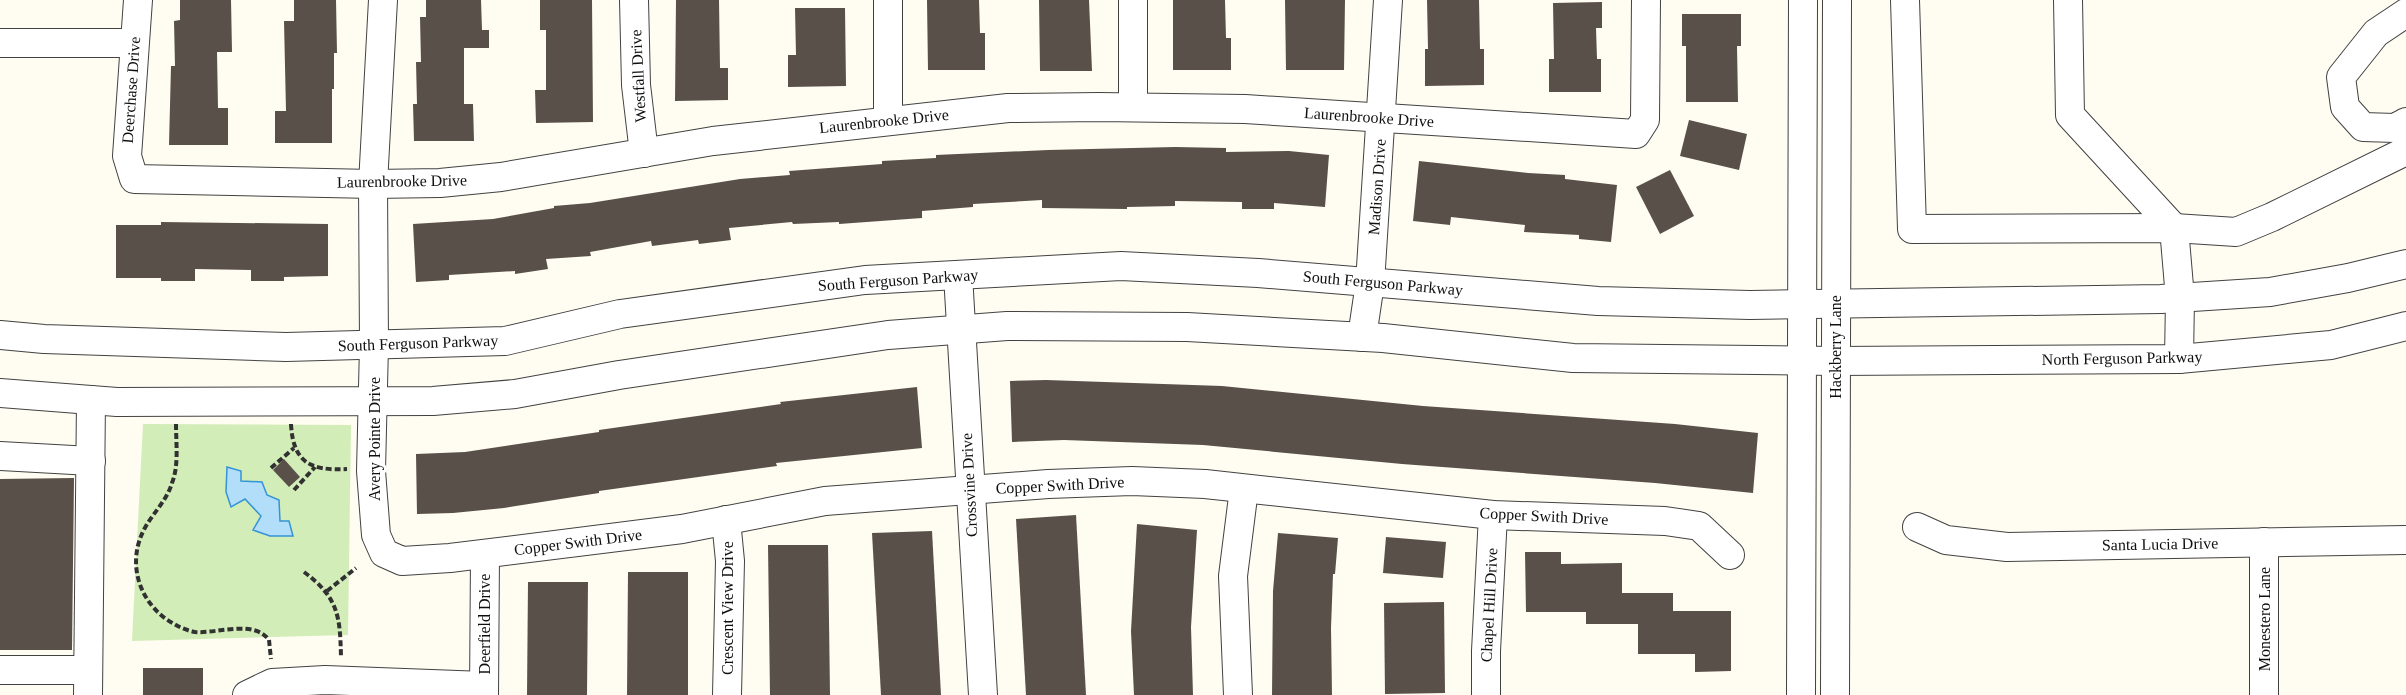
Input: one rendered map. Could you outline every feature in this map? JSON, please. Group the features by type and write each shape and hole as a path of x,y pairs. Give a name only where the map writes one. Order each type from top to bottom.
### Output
{"street":[{"name":"Deerchase Drive","path":"134,179 127,156 138,0"},
{"name":"Avery Pointe Drive","path":"383,0 373,184 374,345 371,471 376,535 384,553"},
{"name":"Westfall Drive","path":"634,0 636,85 644,153"},
{"path":"888,0 888,120"},
{"path":"1133,0 1133,107"},
{"name":"Madison Drive","path":"1362,337 1370,283 1388,0"},
{"name":"Laurenbrooke Drive","path":"134,179 373,184 440,183 501,177 712,141 1008,108 1245,109 1636,134 1645,120 1646,0"},
{"name":"Hackberry Lane","path":"1801,695 1803,0"},
{"name":"Hackberry Lane","path":"1834,695 1837,0"},
{"path":"1905,0 1912,229 2174,228 2236,232 2272,217 2406,151"},
{"path":"2068,0 2070,115 2174,228 2180,298 2179,359"},
{"path":"2406,13 2376,33 2341,77 2345,108 2363,127 2395,128 2406,122"},
{"path":"0,43 134,42"},
{"path":"1835,304 2180,298 2270,292 2348,278 2406,264"},
{"name":"South Ferguson Parkway","path":"0,335 44,339 286,347 505,341 620,314 865,280 1121,266 1258,273 1598,301 1750,305 1835,304"},
{"name":"Crossvine Drive","path":"958,275 969,491 983,695"},
{"path":"0,393 117,402 433,401 515,394 619,375 888,335 1007,326 1187,327 1362,337 1573,358 1801,359"},
{"name":"North Ferguson Parkway","path":"1801,359 1835,361 2179,359 2331,345 2406,326"},
{"path":"0,670 88,682 91,400"},
{"path":"0,456 91,460"},
{"name":"Copper Swith Drive","path":"384,553 402,561 484,554 682,529 825,501 1048,484 1132,481 1245,489 1493,515 1665,521 1699,526 1730,555"},
{"path":"1238,695 1233,576 1245,489"},
{"name":"Chapel Hill Drive","path":"1486,695 1493,515"},
{"name":"Crescent View Drive","path":"726,520 730,561 727,695"},
{"name":"Santa Lucia Drive","path":"1917,527 1946,540 2007,547 2406,540"},
{"name":"Monestero Lane","path":"2264,542 2264,695"},
{"name":"Deerfield Drive","path":"484,554 484,691"},
{"path":"248,694 272,683 325,680 484,691"}],"path":[{"path":"176,421 176,469 168,492 146,526 139,542 136,561 139,584 154,609 176,626 202,632 234,630 259,632 269,640 271,667"},
{"path":"291,424 294,448 303,459 315,467 351,469"},
{"path":"271,468 294,448"},
{"path":"294,490 315,467"},
{"path":"327,591 356,568"},
{"path":"304,573 327,591 338,615 342,667"}],"green space":[{"path":"143,424 351,425 348,635 132,641"}],"water":[{"path":"227,467 241,471 241,481 262,482 267,495 279,500 280,521 289,521 293,536 270,536 253,530 261,516 245,499 231,507 226,492"}],"building":[{"path":"180,0 231,0 232,52 217,52 218,108 228,108 228,145 169,145 171,66 175,66 174,21 180,20"},
{"path":"294,0 336,0 337,53 334,53 334,89 332,89 332,143 275,143 275,111 286,111 284,21 294,21"},
{"path":"426,0 481,0 482,30 489,30 489,48 464,48 464,104 473,104 474,141 414,141 413,104 417,104 416,62 421,62 420,17 426,17"},
{"path":"540,0 592,0 593,122 536,123 535,90 546,90 546,30 540,30"},
{"path":"676,0 719,0 720,68 728,68 728,100 675,101"},
{"path":"927,0 979,0 980,33 985,33 985,70 928,70"},
{"path":"1039,0 1089,0 1092,71 1040,71"},
{"path":"1173,0 1225,0 1226,38 1231,38 1231,70 1173,70"},
{"path":"1285,0 1345,0 1344,70 1286,70"},
{"path":"1427,0 1479,0 1480,49 1484,49 1484,85 1425,86 1425,49 1428,49"},
{"path":"1602,2 1602,28 1596,28 1597,59 1601,59 1601,92 1549,92 1549,59 1554,59 1553,3"},
{"path":"795,8 845,8 846,86 788,87 788,55 796,55"},
{"path":"1682,14 1741,14 1741,46 1737,46 1738,102 1686,102 1686,46 1682,46"},
{"path":"1689,120 1747,134 1739,170 1680,156"},
{"path":"1175,147 1226,148 1226,152 1289,151 1329,155 1325,207 1274,203 1274,209 1242,209 1242,202 1175,201 1175,206 1127,207 1127,209 1042,208 1042,200 973,204 973,207 922,211 922,218 839,224 839,222 793,224 792,222 729,228 731,240 699,244 698,240 652,246 651,241 590,252 591,256 546,259 548,269 515,274 515,271 449,275 449,280 416,282 413,224 493,219 554,208 554,206 590,203 740,179 790,175 789,171 882,164 882,161 936,158 936,155"},
{"path":"1419,161 1565,175 1565,179 1617,185 1611,242 1579,239 1579,235 1524,232 1525,225 1451,217 1450,225 1413,221"},
{"path":"1670,170 1694,216 1660,234 1636,187"},
{"path":"161,222 328,224 328,276 284,277 284,281 251,281 251,270 195,269 195,281 116,278 116,225 161,225"},
{"path":"1046,380 1222,386 1423,406 1675,424 1758,433 1753,493 1203,445 1064,440 1012,442 1010,381"},
{"path":"917,387 922,448 776,463 777,466 599,491 599,493 504,508 417,514 416,454 465,452 781,404 780,402"},
{"path":"284,459 300,477 289,487 273,470"},
{"path":"74,478 72,650 0,650 0,479"},
{"path":"1076,515 1086,695 1026,695 1016,519"},
{"path":"1137,524 1197,530 1191,627 1193,695 1134,695 1131,631"},
{"path":"932,531 941,695 881,695 872,533"},
{"path":"1278,533 1338,538 1335,574 1333,574 1332,695 1272,695 1273,591"},
{"path":"1386,537 1446,542 1443,578 1383,573"},
{"path":"768,545 828,545 830,695 770,695"},
{"path":"1525,552 1561,552 1561,564 1622,563 1622,593 1673,593 1673,611 1731,611 1731,671 1695,672 1695,654 1638,654 1638,624 1586,624 1586,612 1526,612"},
{"path":"628,572 688,572 688,695 627,695"},
{"path":"528,582 588,582 587,695 527,695"},
{"path":"1444,602 1445,693 1385,694 1384,603"},
{"path":"143,668 203,668 203,695 143,695"}]}
